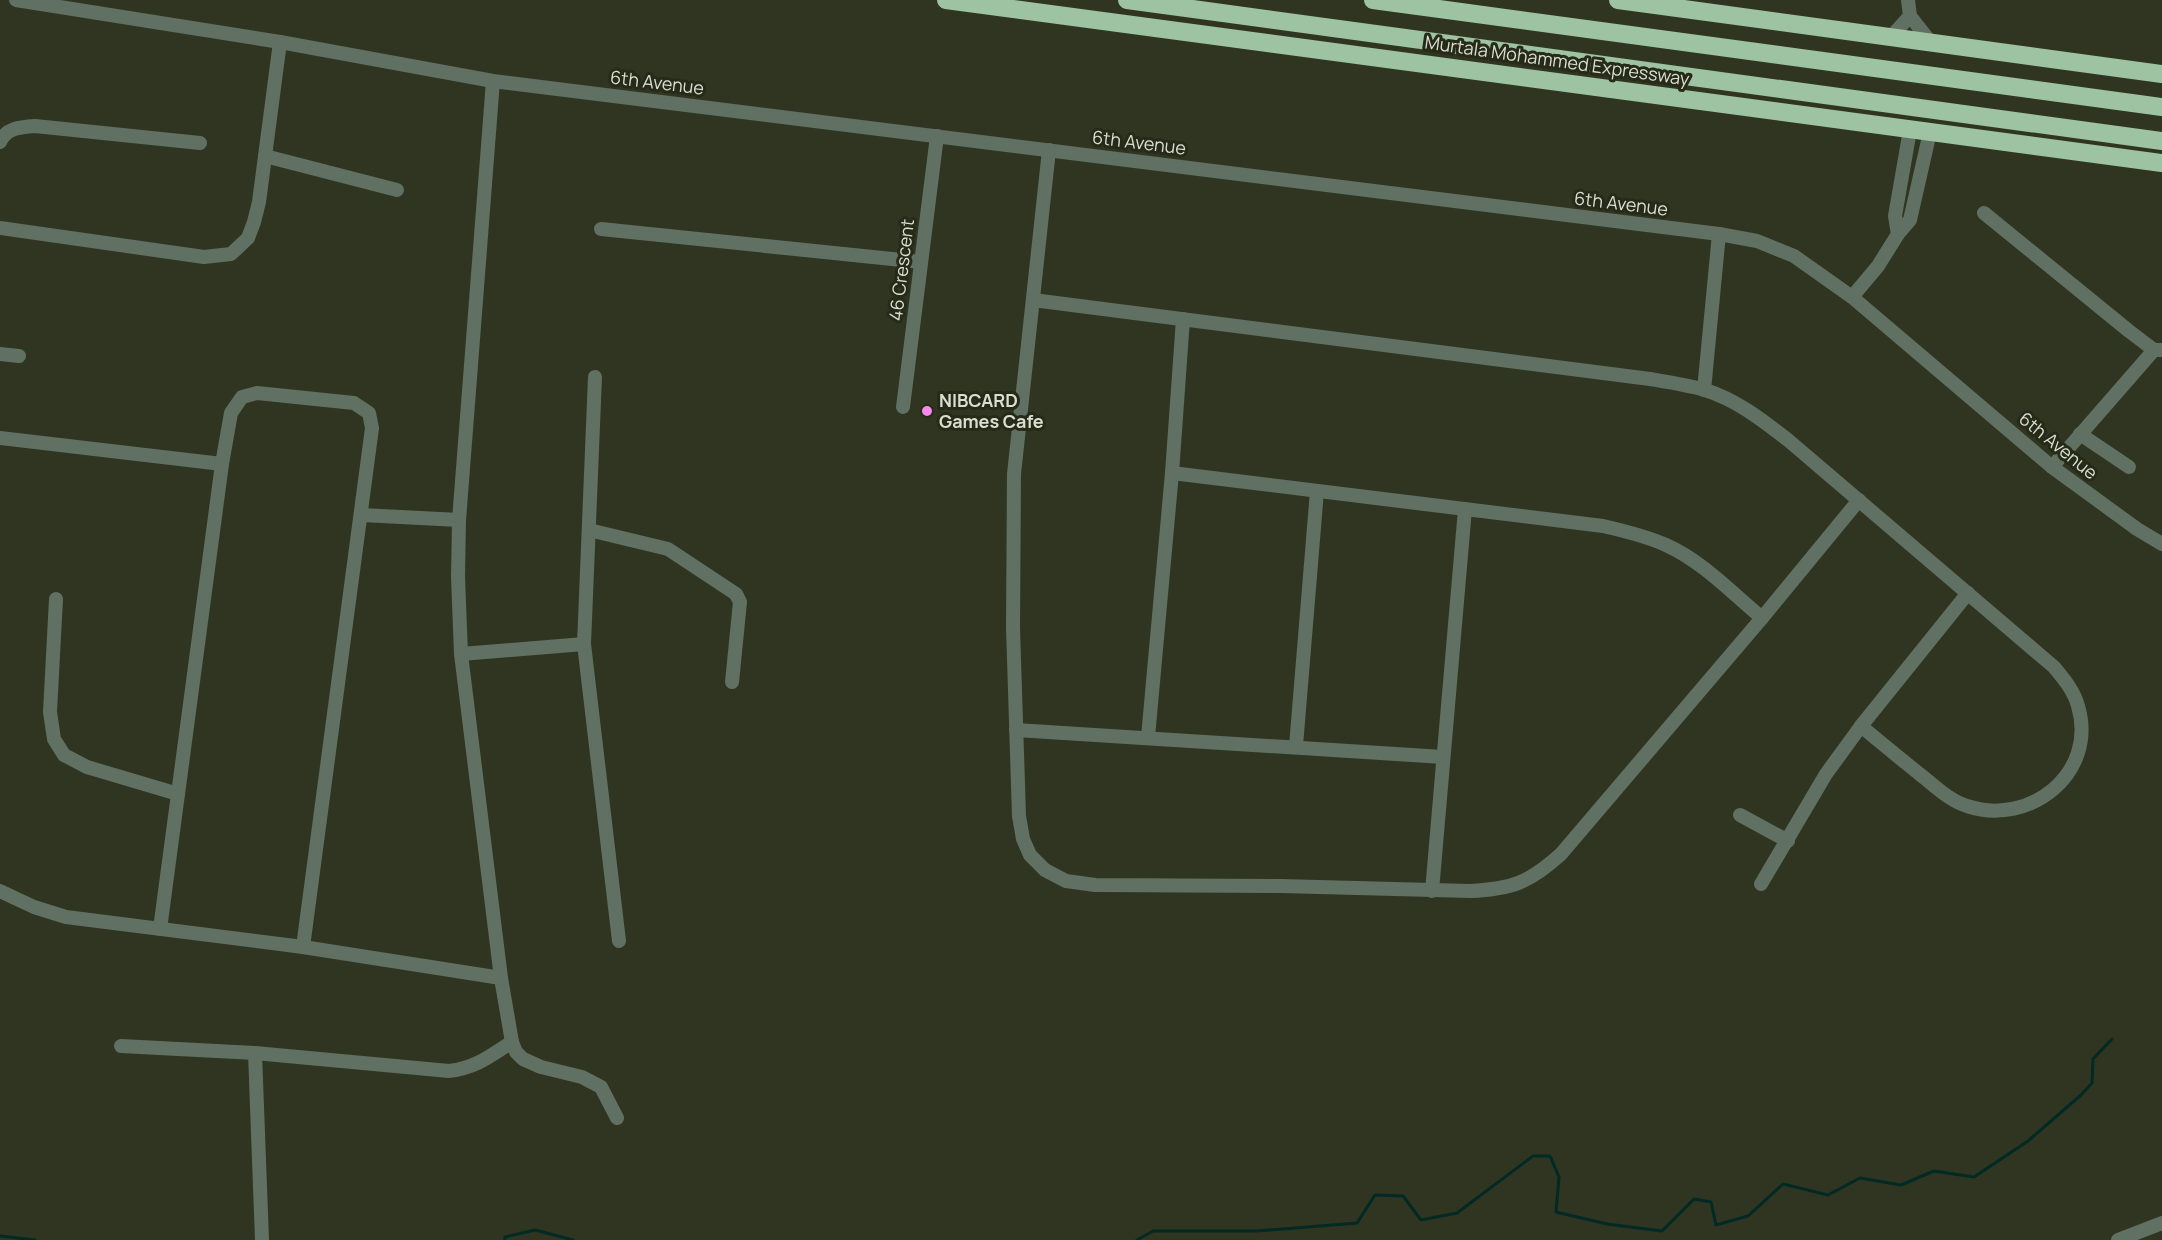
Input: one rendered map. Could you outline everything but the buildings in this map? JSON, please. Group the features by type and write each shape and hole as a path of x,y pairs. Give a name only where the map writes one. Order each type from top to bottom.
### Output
{"highway":[{"name":"Murtala Mohammed Expressway","path":"946,0 2162,163"},
{"name":"Murtala Mohammed Expressway","path":"1127,0 2162,141"},
{"name":"Murtala Mohammed Expressway","path":"1373,0 2162,106"},
{"path":"1618,0 2162,74"},
{"path":"1248,16 1346,54"}],"street":[{"name":"6th Avenue","path":"16,0 280,42 493,81 1719,234 1757,242 1794,256 1852,297 2052,467 2137,529 2162,544"},
{"path":"1908,0 1910,16 1932,44"},
{"path":"1890,38 1910,16"},
{"path":"0,228 204,257 231,254 248,238 254,222 280,42"},
{"path":"493,81 459,520 458,599 461,654 501,978 512,1042 516,1052 523,1059 541,1067 582,1077 601,1087 617,1118"},
{"path":"0,142 5,133 13,129 35,126 200,143"},
{"path":"1898,234 1895,216 1910,130"},
{"path":"1852,297 1878,266 1898,234 1910,220 1930,132"},
{"name":"46 Crescent","path":"903,408 937,136"},
{"path":"1050,150 1014,474 1013,628 1019,816 1023,838 1030,855 1045,870 1066,882 1104,886 1281,886 1432,891 1500,890 1522,882 1543,870 1561,854 1762,618 1858,500"},
{"path":"265,156 397,190"},
{"path":"1984,213 2158,350 2052,467"},
{"path":"601,229 921,262"},
{"path":"1704,390 1719,234"},
{"path":"1033,300 1650,379 1704,390 1729,400 1754,413 1788,440 2054,667 2068,685 2078,706 2082,730 2079,749 2071,768 2057,787 2039,801 2015,810 1992,812 1966,806 1946,795 1861,726"},
{"path":"1148,737 1172,473 1183,319"},
{"path":"0,354 20,356"},
{"path":"595,377 584,644 619,941"},
{"path":"160,929 222,464 231,413 242,397 257,393 354,403 369,413 372,428 303,947"},
{"path":"2080,434 2128,467"},
{"path":"0,438 222,464"},
{"path":"1172,473 1604,526 1637,533 1667,545 1690,558 1762,618"},
{"path":"1296,746 1317,491"},
{"path":"1432,891 1465,509"},
{"path":"362,515 459,520"},
{"path":"589,530 668,549 736,594 740,602 732,682"},
{"path":"1761,884 1826,774 1861,726 1968,593"},
{"path":"56,599 50,712 54,738 64,755 87,767 178,794"},
{"path":"461,654 584,644"},
{"path":"1016,729 1443,757"},
{"path":"1740,815 1788,841"},
{"path":"0,891 34,907 66,917 303,947 501,978"},
{"path":"121,1046 255,1053 449,1071 467,1069 479,1064 512,1042"},
{"path":"255,1053 262,1240"},
{"path":"2118,1240 2162,1223"}],"waterway":[{"path":"1137,1240 1153,1231 1256,1231 1357,1223 1375,1195 1403,1196 1421,1220 1457,1213 1533,1156 1550,1156 1559,1177 1556,1212 1607,1224 1662,1231 1694,1199 1711,1202 1716,1225 1748,1216 1783,1184 1828,1195 1860,1178 1901,1185 1934,1171 1974,1177 2028,1141 2081,1095 2092,1083 2093,1059 2112,1039"},
{"path":"505,1240 505,1237 535,1230 573,1240"},
{"path":"0,1236 35,1240"}],"place":[{"name":"NIBCARD Games Cafe","path":"927,411"}]}
